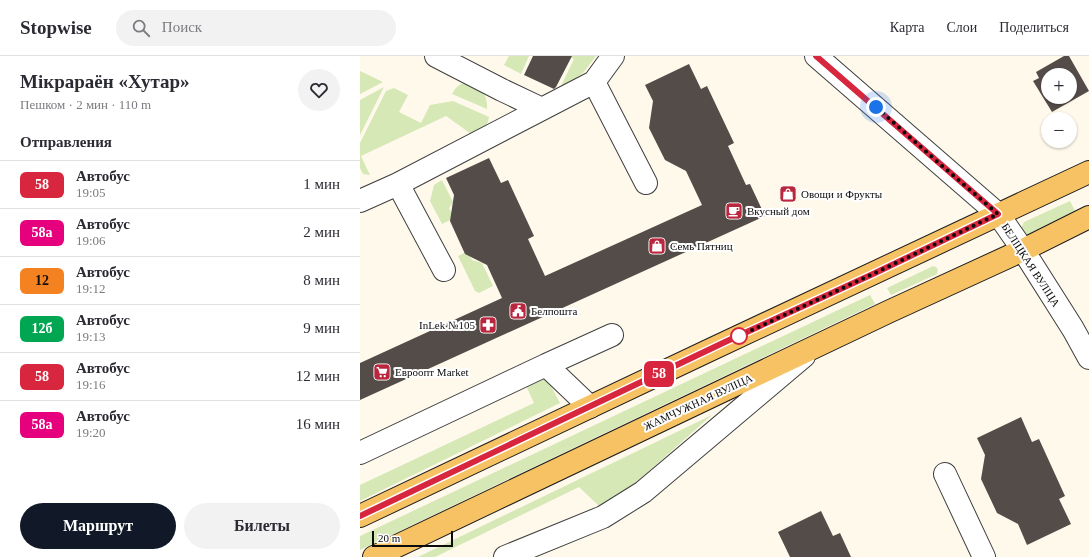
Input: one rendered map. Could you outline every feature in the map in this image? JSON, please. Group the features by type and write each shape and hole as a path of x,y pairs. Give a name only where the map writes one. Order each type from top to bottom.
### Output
{"main road":[{"path":"360,516 1089,172"},
{"name":"ЖАМЧУЖНАЯ ВУЛІЦА","path":"374,557 814,347 1023,250 1089,217"}],"street":[{"path":"436,56 542,109"},
{"path":"360,201 398,184 594,82 613,56"},
{"name":"БЕЛІЦКАЯ ВУЛІЦА","path":"816,56 998,214 1023,250 1089,358"},
{"path":"594,82 646,183"},
{"path":"398,184 444,270"},
{"path":"360,453 612,335"},
{"path":"505,557 603,517 643,492 814,347"},
{"path":"546,365 590,407"},
{"path":"945,474 984,557"}],"green space":[{"path":"509,56 529,56 521,74 504,65"},
{"path":"568,56 596,56 583,73 559,90 574,59"},
{"path":"360,71 383,82 360,94"},
{"path":"467,83 485,95 487,109 452,94 458,86"},
{"path":"384,87 360,135 360,100"},
{"path":"394,88 408,95 399,112 421,123 430,105 453,101 489,117 487,123 484,128 474,136 446,116 361,156 370,175 363,174 360,168 360,143 386,91"},
{"path":"442,180 453,202 449,208 454,218 442,224 430,201 434,185"},
{"path":"1070,201 1076,213 1029,235 1024,233 1021,228 1024,222"},
{"path":"468,251 472,260 482,263 493,286 479,293 475,291 458,256"},
{"path":"933,266 938,270 937,274 891,295 887,288"},
{"path":"870,295 875,304 360,550 360,536"},
{"path":"544,373 560,403 360,501 360,485 534,403 522,377"},
{"path":"712,415 614,502 599,506 579,487 435,557 418,557"}],"building":[{"path":"533,56 572,56 554,89 524,75"},
{"path":"1064,56 1069,56 1076,68 1043,68"},
{"path":"689,64 701,89 707,86 734,143 728,146 746,185 750,184 765,216 360,400 360,363 502,298 487,265 465,254 450,221 454,195 446,178 489,158 501,183 508,180 534,236 528,239 545,276 702,205 686,171 665,160 649,128 653,101 645,85"},
{"path":"1041,69 1041,94 1033,81 1039,78 1036,72"},
{"path":"1077,70 1089,91 1077,98"},
{"path":"1047,104 1066,104 1052,112"},
{"path":"1021,417 1032,442 1039,439 1065,496 1059,499 1071,524 1027,545 1018,524 997,513 981,479 985,455 977,438"},
{"path":"821,511 833,536 840,533 851,557 790,557 778,532"}],"bus line":[{"name":"58","path":"360,516 998,214 816,56"}],"place":[{"name":"Овощи и Фрукты","path":"788,194"},
{"name":"Вкусный дом","path":"734,211"},
{"name":"Семь Пятниц","path":"657,246"},
{"name":"Белпошта","path":"518,311"},
{"name":"InLek №105","path":"488,325"},
{"name":"Евроопт Market","path":"382,372"}],"route":[{"path":"739,336 998,214 876,107"}]}
